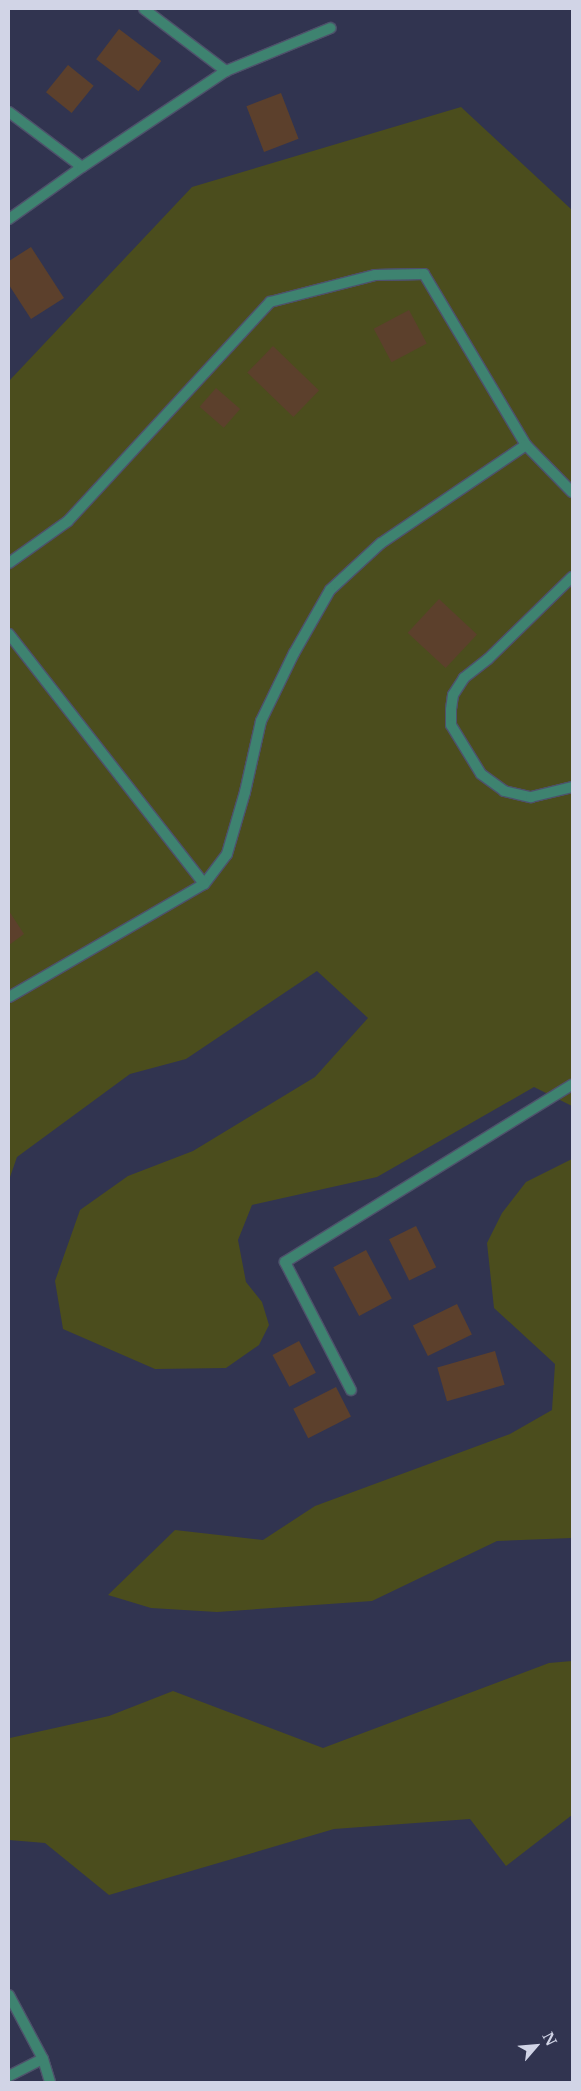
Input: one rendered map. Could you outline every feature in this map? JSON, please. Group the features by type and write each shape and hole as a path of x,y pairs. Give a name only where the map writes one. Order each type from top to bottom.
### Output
{"street":[{"path":"144,9 226,71"},
{"path":"9,219 82,166 226,71 331,28"},
{"path":"9,112 82,166"},
{"path":"9,563 68,522 270,302 375,275 424,274 526,445 572,492"},
{"path":"9,997 204,884 227,854 246,792 261,721 294,653 330,590 381,543 526,445"},
{"path":"572,577 488,659 464,678 453,695 450,710 451,725 481,774 504,791 531,797 572,787"},
{"path":"9,634 204,884"},
{"path":"351,1390 285,1262 572,1085"},
{"path":"9,1995 43,2059 50,2082"},
{"path":"9,2076 43,2059"}],"shaded area":[{"path":"461,107 572,210 572,1106 534,1087 377,1177 252,1205 238,1240 246,1282 262,1302 269,1325 259,1345 226,1368 155,1369 63,1329 55,1281 80,1210 128,1176 193,1151 315,1077 368,1018 317,971 186,1059 130,1074 17,1157 9,1180 9,381 192,187"},
{"path":"572,1159 572,1538 497,1541 372,1601 217,1612 151,1608 108,1595 175,1530 263,1540 315,1506 510,1434 552,1410 555,1364 494,1308 487,1243 502,1213 526,1182"},
{"path":"572,1661 572,1815 506,1866 470,1819 334,1829 109,1895 45,1843 9,1840 10,1738 109,1716 173,1691 323,1748 549,1663"}],"building":[{"path":"119,29 161,61 138,91 96,59"},
{"path":"68,65 94,86 72,113 46,92"},
{"path":"281,93 299,139 264,152 246,106"},
{"path":"31,247 64,298 31,319 9,285 9,261"},
{"path":"409,310 427,344 392,362 374,329"},
{"path":"273,346 319,390 293,417 247,373"},
{"path":"216,388 240,409 224,428 200,407"},
{"path":"439,599 477,634 446,668 408,633"},
{"path":"9,911 24,934 9,945"},
{"path":"416,1226 436,1267 409,1280 389,1239"},
{"path":"366,1250 392,1299 359,1316 333,1267"},
{"path":"457,1304 472,1335 428,1356 413,1325"},
{"path":"299,1341 316,1373 289,1387 273,1355"},
{"path":"495,1351 505,1385 447,1401 437,1368"},
{"path":"336,1387 351,1416 308,1438 293,1409"}]}
